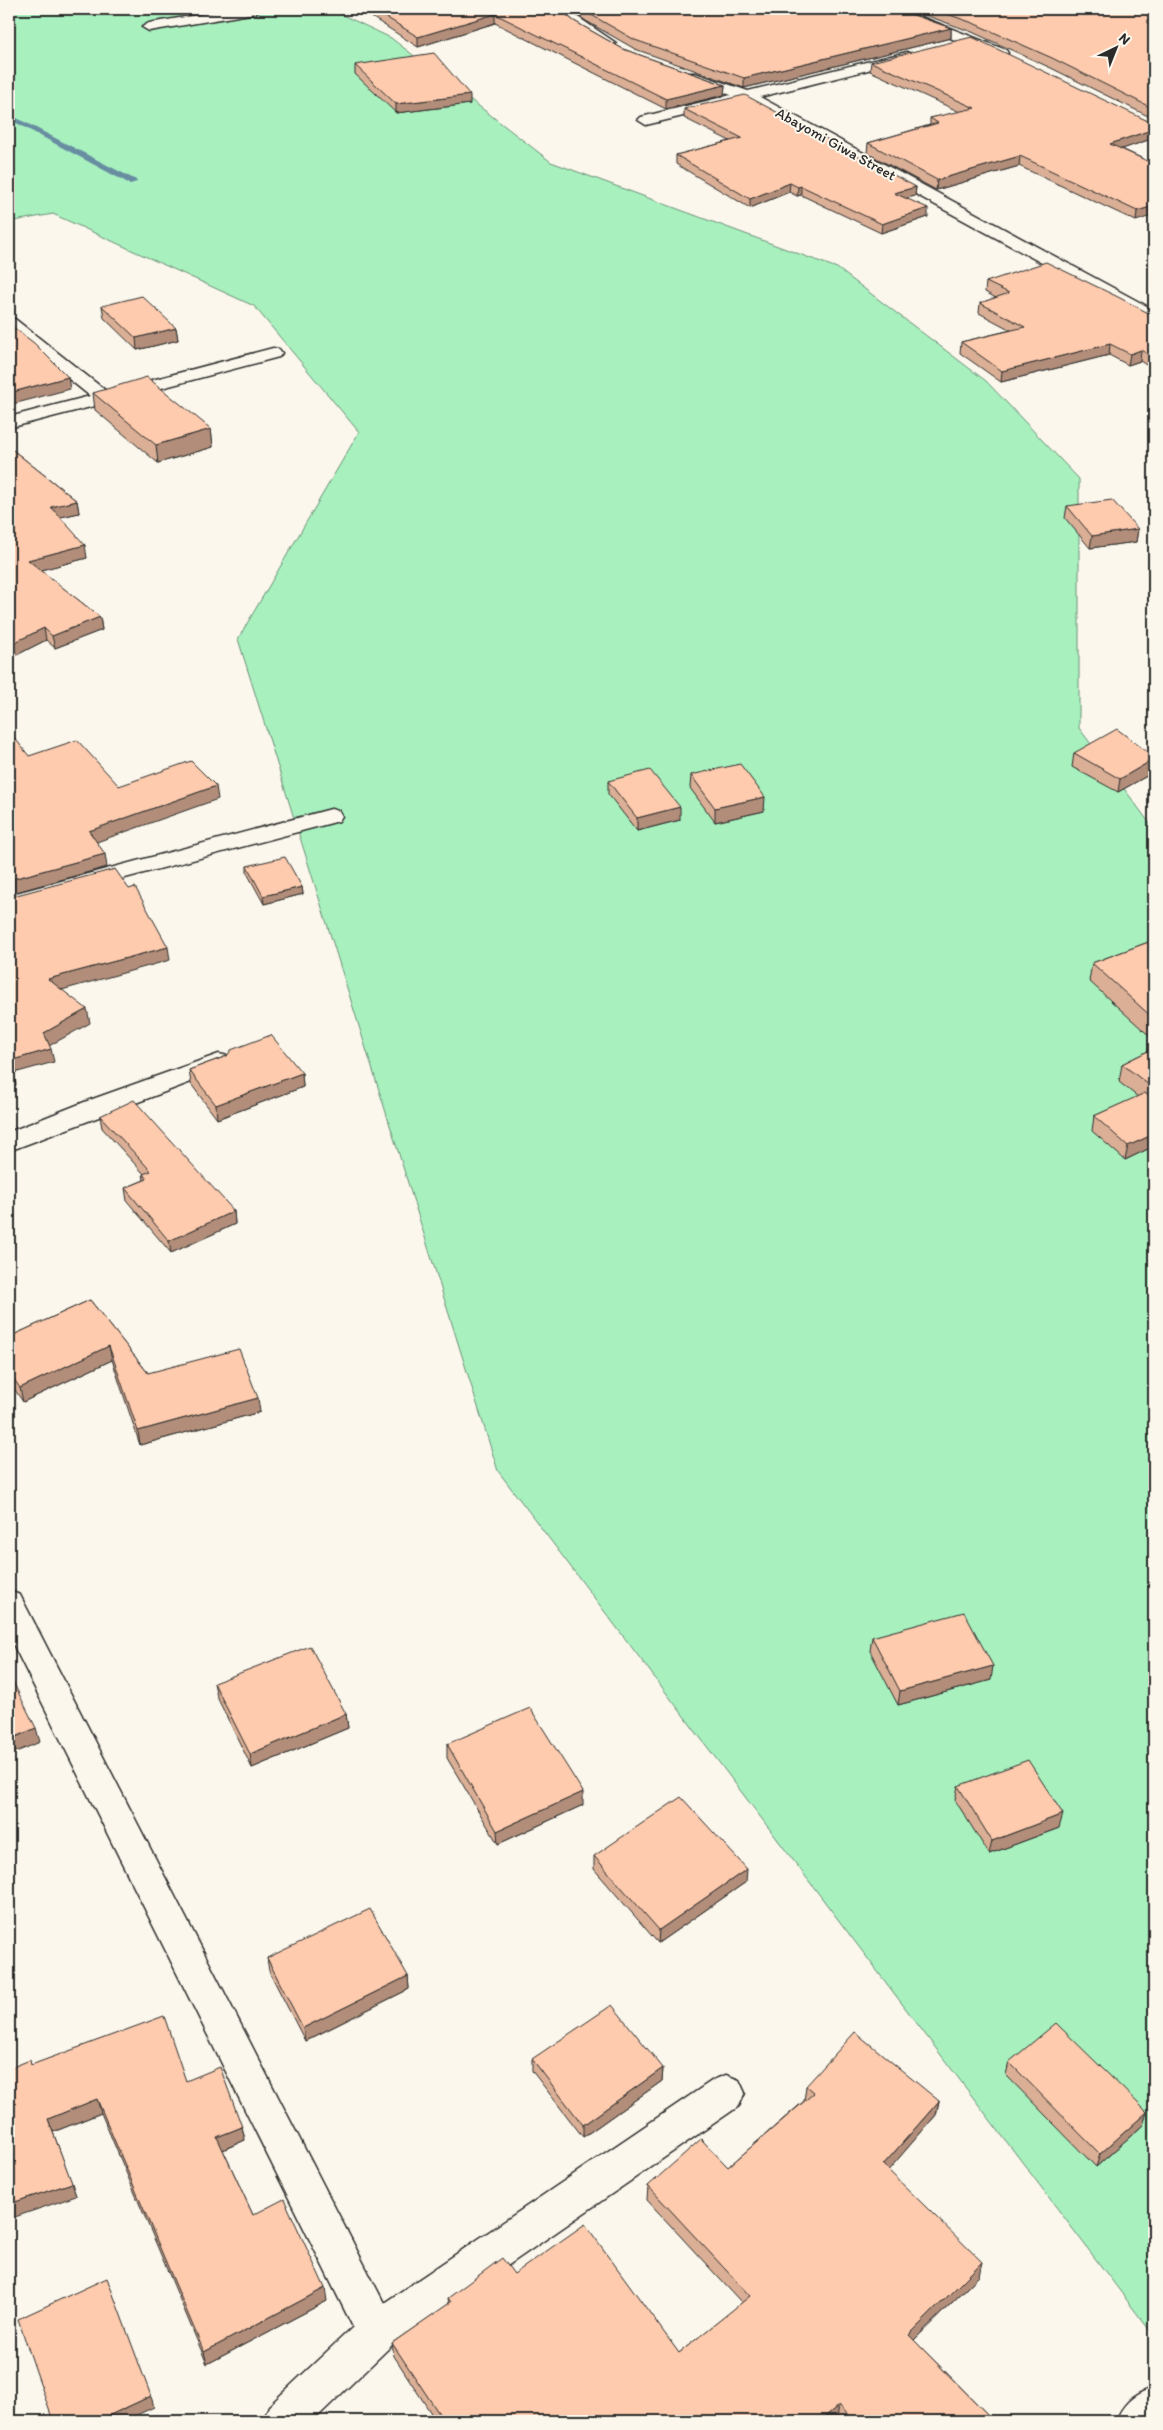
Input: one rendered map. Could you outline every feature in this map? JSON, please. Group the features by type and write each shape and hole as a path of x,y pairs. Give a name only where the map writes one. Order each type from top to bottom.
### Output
{"street":[{"path":"149,27 256,9"},
{"path":"558,9 580,26 621,50"},
{"path":"889,9 1017,59"},
{"path":"944,47 972,40"},
{"name":"Abayomi Giwa Street","path":"747,96 925,52"},
{"path":"675,71 747,96"},
{"path":"646,120 747,96"},
{"name":"Abayomi Giwa Street","path":"747,96 1154,317"},
{"path":"9,323 104,398"},
{"path":"9,423 273,353"},
{"path":"9,902 141,865 331,816"},
{"path":"9,1142 96,1107 219,1062"},
{"path":"9,1604 378,2332"},
{"path":"284,2421 378,2332 726,2093"}],"green space":[{"path":"9,9 330,9 391,38 551,162 837,268 986,381 1079,479 1079,728 1154,829 1154,2336 498,1471 238,639 359,432 254,306 53,214 9,222"}],"building":[{"path":"373,9 559,9 574,21 623,49 725,85 666,99 495,14 418,37"},
{"path":"581,9 896,9 951,28 744,78 635,40"},
{"path":"933,9 1154,9 1154,109 1052,58 973,23"},
{"path":"972,37 1150,122 1154,122 1154,129 1110,144 1154,164 1154,206 1137,211 1020,156 937,180 868,143 938,123 930,118 975,108 871,62"},
{"path":"434,53 470,95 396,104 355,65"},
{"path":"745,95 916,187 894,193 928,208 882,224 801,186 798,187 790,183 750,199 676,155 742,138 684,109"},
{"path":"1046,262 1154,316 1154,358 1141,350 1130,354 1110,344 1002,371 961,342 1025,327 980,303 1009,293 986,282"},
{"path":"142,296 176,328 136,338 102,306"},
{"path":"13,327 34,343 68,377 9,393 9,328"},
{"path":"147,377 211,429 156,445 93,393"},
{"path":"9,447 77,501 51,507 85,545 28,560 100,617 52,636 44,628 9,645"},
{"path":"1112,500 1138,529 1092,536 1067,506"},
{"path":"1117,729 1154,757 1154,759 1120,779 1074,753"},
{"path":"9,731 29,756 77,740 119,786 191,761 216,786 89,831 105,854 9,880"},
{"path":"740,764 765,797 715,808 691,775"},
{"path":"650,770 680,807 637,818 608,781"},
{"path":"285,857 302,887 263,896 247,866"},
{"path":"115,869 129,889 135,887 168,947 48,979 87,1009 44,1033 51,1049 9,1061 9,897"},
{"path":"1154,940 1154,1019 1092,963"},
{"path":"271,1035 302,1073 216,1105 189,1070 227,1056 231,1050"},
{"path":"1154,1048 1154,1089 1122,1064"},
{"path":"9,1063 13,1072 9,1073"},
{"path":"1145,1093 1154,1101 1154,1134 1128,1146 1094,1116"},
{"path":"134,1100 234,1211 169,1241 125,1188 147,1179 143,1174 151,1171 100,1116"},
{"path":"90,1300 148,1373 239,1349 258,1398 138,1431 109,1346 20,1388 9,1372 9,1337"},
{"path":"964,1612 993,1666 900,1691 872,1637"},
{"path":"310,1646 346,1714 250,1754 214,1683"},
{"path":"9,1674 36,1728 9,1740"},
{"path":"530,1708 583,1792 497,1831 447,1744"},
{"path":"1028,1760 1063,1814 992,1841 958,1786"},
{"path":"681,1797 747,1869 659,1930 594,1856"},
{"path":"370,1909 408,1976 303,2028 267,1958"},
{"path":"612,2005 663,2068 583,2125 532,2059"},
{"path":"164,2016 186,2081 220,2067 242,2127 217,2137 253,2215 284,2199 325,2288 204,2352 97,2099 48,2119 72,2183 9,2204 9,2065 10,2068 30,2060 31,2065"},
{"path":"1056,2023 1147,2112 1100,2154 1009,2062"},
{"path":"855,2032 939,2101 883,2165 982,2262 909,2335 994,2421 854,2421 839,2405 820,2421 444,2421 392,2343 451,2302 448,2298 502,2258 514,2274 585,2224 679,2353 750,2296 648,2186 701,2139 728,2167 814,2093 806,2086"},
{"path":"107,2278 151,2396 97,2421 53,2421 18,2319"}],"waterway":[{"path":"9,116 133,182"}]}
